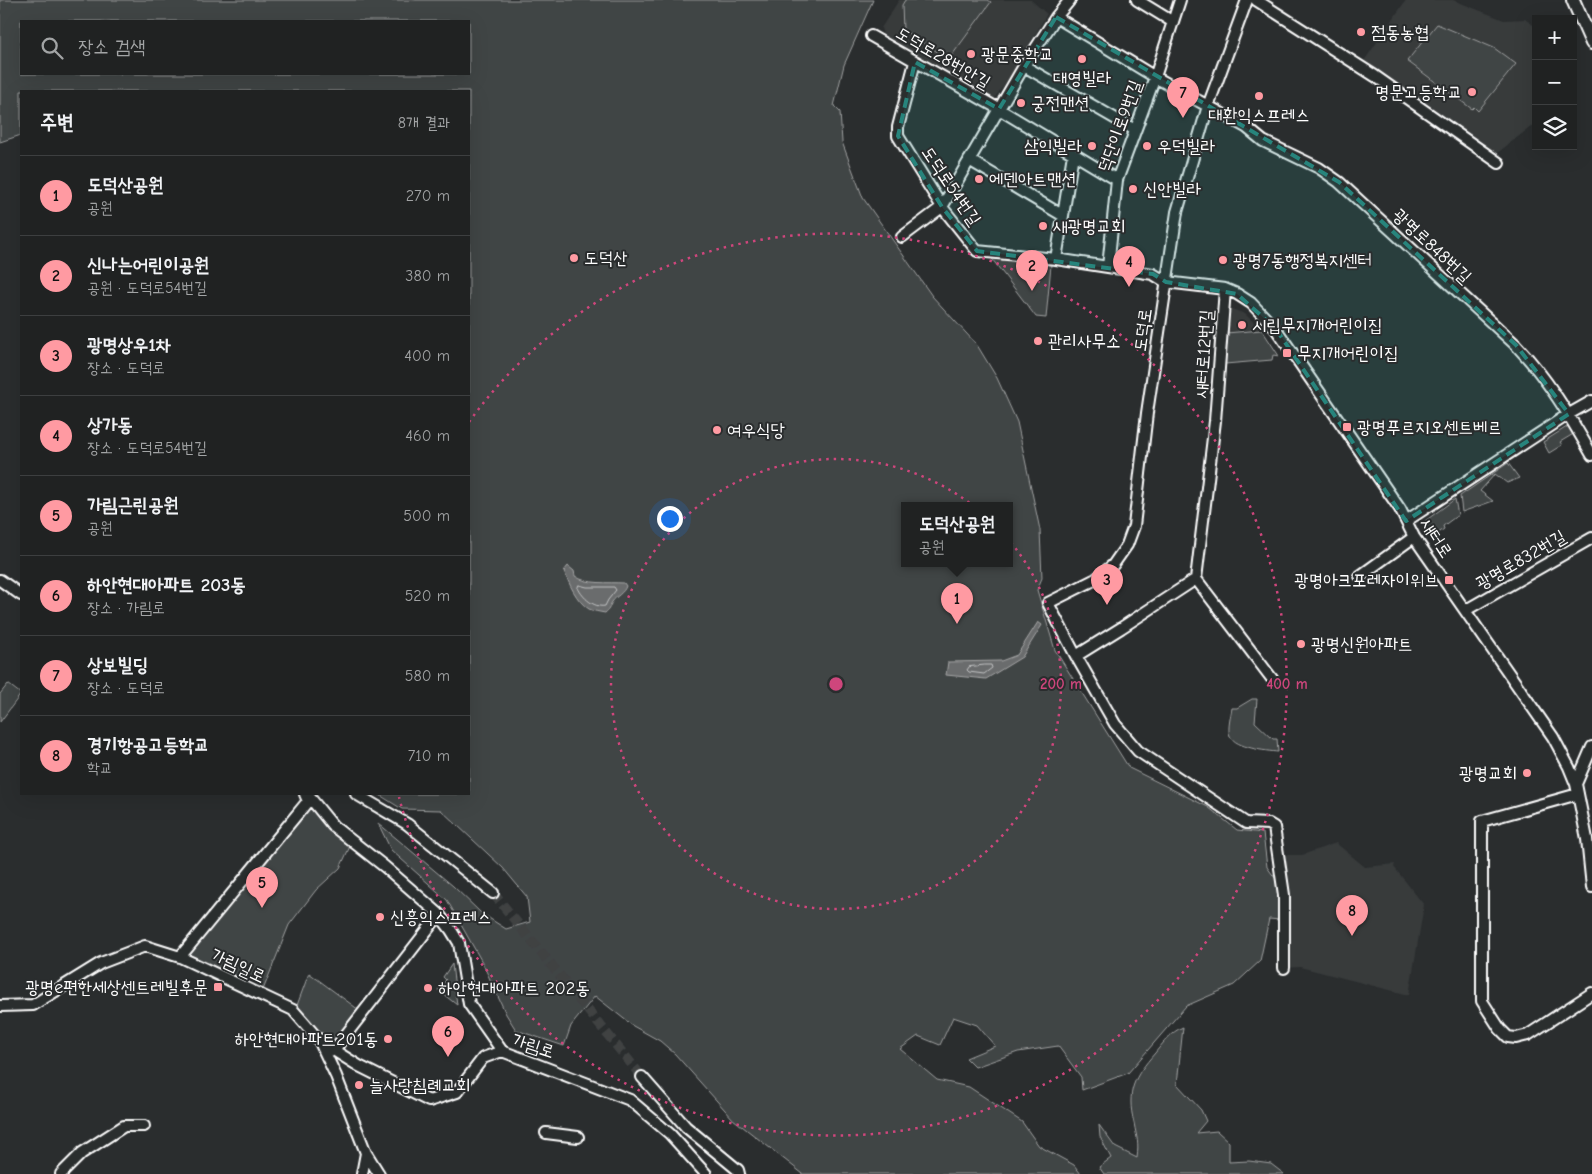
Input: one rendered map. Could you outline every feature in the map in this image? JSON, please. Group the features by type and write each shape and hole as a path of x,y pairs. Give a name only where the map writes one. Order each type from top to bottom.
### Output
{"main road":[{"path":"1573,0 1592,42"}],"street":[{"name":"도덕로28번안길","path":"902,237 942,207 1024,66 1056,17 1070,0"},
{"path":"1137,0 1173,22"},
{"name":"덕단이로9번길","path":"1108,267 1117,180 1155,77 1180,0"},
{"name":"도덕로","path":"1076,656 1048,603 1096,579 1113,565 1127,545 1134,526 1148,411 1177,212 1208,106 1246,0"},
{"path":"1256,0 1375,76 1499,163"},
{"name":"광명로848번길","path":"1056,17 1155,77 1246,127 1263,141 1319,168 1361,202 1516,345 1533,363 1569,414 1592,455"},
{"name":"도덕로28번안길","path":"871,36 999,109 1117,180"},
{"name":"도덕로54번길","path":"915,62 898,127 898,136 942,207 977,251 1056,259 1153,274 1166,282"},
{"path":"1024,66 1135,130"},
{"path":"1056,259 1072,154"},
{"path":"969,160 1062,214"},
{"name":"새터로","path":"1166,282 1225,289 1237,294 1251,303 1276,329 1400,509 1414,538 1553,737 1577,789 1590,854 1592,887"},
{"name":"새터로12번길","path":"1196,579 1215,421 1225,289"},
{"path":"1406,521 1569,414 1592,401"},
{"path":"1360,576 1414,538"},
{"name":"광명로832번길","path":"1466,610 1592,538"},
{"path":"1273,680 1196,579 1076,656 1115,724 1138,751 1246,823 1269,824 1274,827 1284,895 1284,968"},
{"path":"0,580 20,594"},
{"path":"1592,746 1577,789 1482,821 1482,1001 1500,1029 1508,1037 1516,1038 1528,1035 1592,993"},
{"path":"180,957 308,801 306,795"},
{"path":"307,795 332,826 385,867 439,915 451,930 459,943 469,1004 502,1051"},
{"path":"358,795 408,824 493,892"},
{"path":"334,1050 439,915"},
{"name":"가림일로","path":"0,1006 33,1005 101,963 145,946 180,957 293,1010 319,1040 336,1076 366,1152 379,1174"},
{"name":"가림로","path":"319,1040 359,1066 429,1101 457,1092 482,1058 502,1051 630,1100 670,1134 706,1174"},
{"path":"642,1077 686,1127 738,1170 739,1174"},
{"path":"60,1174 82,1153 124,1126 144,1126"},
{"path":"546,1133 578,1137"},
{"path":"362,1174 366,1152"}],"highlighted area":[{"path":"1056,17 1339,182 1516,345 1569,414 1406,521 1276,329 1237,294 1166,282 1153,274 977,251 942,207 898,136 915,62 999,109"}],"shaded area":[{"path":"0,0 873,0 844,65 834,106 840,112 842,142 863,198 932,296 977,345 997,378 1017,422 1040,530 1042,578 1037,590 1055,650 1129,768 1208,807 1237,830 1263,833 1267,867 1278,882 1280,920 1269,919 1260,961 1234,985 1186,1006 1128,1073 1082,1090 1081,1077 1058,1046 1018,1052 975,1067 966,1058 995,1046 977,1025 953,1017 940,1045 918,1036 900,1049 937,1080 969,1087 1022,1122 1039,1146 1074,1165 1081,1174 803,1174 733,1119 675,1054 660,1041 633,1026 595,996 571,1026 564,1046 516,1030 506,1014 482,962 447,900 391,850 378,823 453,886 481,913 506,929 530,922 527,897 503,868 441,810 402,809 380,795 470,795 470,90 20,90 20,135 0,142"},
{"name":"광문중학교","path":"899,0 1031,0 1047,14 1012,74 994,99 883,34 881,28"},
{"path":"905,0 988,0 991,2 950,58 947,58 903,30 902,5"},
{"name":"명문고등학교","path":"1406,0 1453,0 1504,20 1525,19 1532,24 1532,126 1496,154 1364,61"},
{"path":"1437,24 1494,48 1516,64 1478,111 1474,107 1472,109 1407,61"},
{"path":"989,255 1051,265 1046,318 1036,317"},
{"name":"시립무지개어린이집","path":"1232,309 1245,314 1262,330 1226,333 1228,312"},
{"path":"1262,330 1279,356 1273,355 1272,360 1225,364 1226,333"},
{"path":"1570,425 1575,433 1560,442 1562,445 1549,453 1543,442"},
{"path":"1508,463 1519,478 1507,483 1495,474 1480,491 1493,501 1462,512 1460,496"},
{"path":"1455,499 1458,515 1443,526 1444,529 1433,537 1425,521"},
{"path":"8,684 20,693 0,722 0,694"},
{"path":"1252,699 1257,699 1255,722 1273,739 1277,739 1278,752 1245,746 1233,740 1230,736 1229,726 1232,708 1237,708"},
{"path":"308,801 352,842 340,868 316,890 289,925 261,995 180,957"},
{"path":"1336,843 1365,867 1395,864 1394,867 1424,905 1409,995 1300,967 1284,968 1284,855 1302,855"},
{"path":"452,964 457,1005 438,990 446,980 443,977"},
{"path":"309,973 363,1013 336,1047 296,1008"},
{"path":"1183,1027 1177,1084 1201,1110 1206,1121 1196,1133 1217,1131 1229,1142 1229,1162 1249,1161 1271,1164 1284,1174 1104,1174 1099,1167 1111,1158 1100,1137 1099,1125 1115,1147 1137,1158 1138,1148 1131,1102 1134,1085 1137,1077 1165,1041"}],"water":[{"path":"568,566 574,571 575,576 585,581 624,583 626,586 605,613 591,610 584,606 571,586 564,571"},
{"path":"1038,622 1042,625 1022,657 986,679 946,675 948,662 1001,661 1017,655"}],"tunnel":[{"path":"493,893 642,1077"}],"place":[{"name":"점동농협","path":"1361,32"},
{"name":"광문중학교","path":"971,54"},
{"name":"대영빌라","path":"1082,59"},
{"name":"명문고등학교","path":"1472,92"},
{"name":"대환익스프레스","path":"1259,96"},
{"name":"궁전맨션","path":"1021,103"},
{"name":"상보빌딩","path":"1183,118"},
{"name":"삼익빌라","path":"1092,146"},
{"name":"우덕빌라","path":"1147,146"},
{"name":"에덴아트맨션","path":"979,179"},
{"name":"신안빌라","path":"1133,189"},
{"name":"새광명교회","path":"1043,226"},
{"name":"도덕산","path":"574,258"},
{"name":"광명7동행정복지센터","path":"1223,260"},
{"name":"상가동","path":"1129,287"},
{"name":"신나는어린이공원","path":"1032,291"},
{"name":"시립무지개어린이집","path":"1242,325"},
{"name":"관리사무소","path":"1038,341"},
{"name":"무지개어린이집","path":"1287,353"},
{"name":"광명푸르지오센트베르","path":"1347,427"},
{"name":"여우식당","path":"717,430"},
{"name":"광명아크포레자이위브","path":"1449,580"},
{"name":"광명상우1차","path":"1107,605"},
{"name":"도덕산공원","path":"957,624"},
{"name":"광명신원아파트","path":"1301,644"},
{"name":"광명교회","path":"1527,773"},
{"name":"가림근린공원","path":"262,908"},
{"name":"신흥익스프레스","path":"380,917"},
{"name":"경기항공고등학교","path":"1352,936"},
{"name":"광명e편한세상센트레빌후문","path":"218,987"},
{"name":"하안현대아파트 202동","path":"428,988"},
{"name":"하안현대아파트201동","path":"388,1039"},
{"name":"하안현대아파트 203동","path":"448,1057"},
{"name":"늘사랑침례교회","path":"359,1085"}]}
